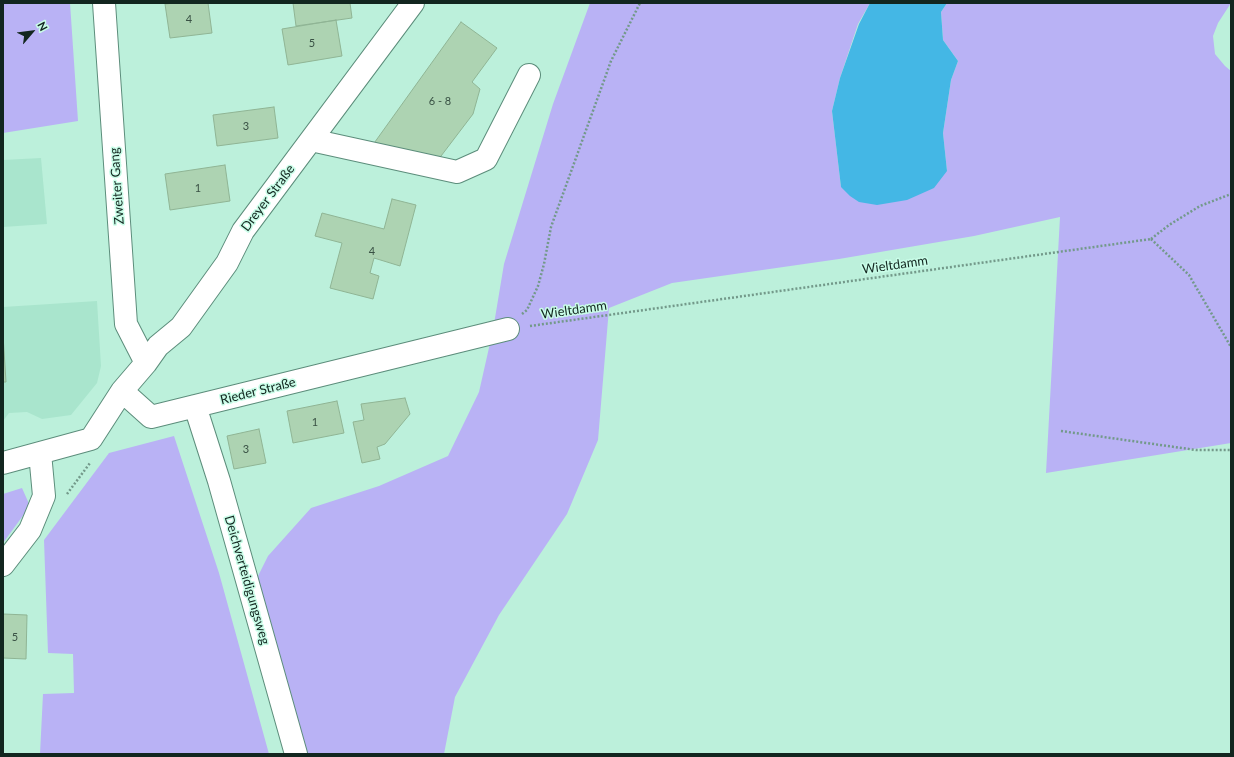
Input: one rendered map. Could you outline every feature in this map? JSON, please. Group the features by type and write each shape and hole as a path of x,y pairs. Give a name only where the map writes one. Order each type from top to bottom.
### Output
{"street":[{"name":"Zweiter Gang","path":"104,3 126,324 146,364"},
{"name":"Dreyer Straße","path":"122,391 146,364 158,346 181,327 227,263 243,231 413,3"},
{"path":"311,140 457,172 486,159 529,75"},
{"name":"Rieder Straße","path":"122,391 151,416 508,329"},
{"path":"3,463 90,439 122,391"},
{"name":"Deichverteidigungsweg","path":"195,406 219,481 296,754"},
{"path":"3,565 30,530 44,496 40,453"}],"path":[{"path":"508,329 527,310 538,286 551,227 611,61 640,3"},
{"path":"1231,194 1200,206 1169,225 1151,239 1189,275 1231,347"},
{"name":"Wieltdamm","path":"508,329 1151,239"},
{"path":"1061,431 1196,450 1231,450"},
{"path":"64,497 93,459"}],"shaded area":[{"path":"3,3 70,3 78,121 3,133"},
{"path":"590,3 870,3 858,24 840,78 832,111 841,187 947,171 943,133 951,80 958,61 943,40 941,12 947,3 1231,3 1218,23 1213,36 1215,54 1231,71 1231,443 1046,473 1060,217 974,236 839,259 672,283 609,308 598,440 567,514 499,615 455,697 444,754 307,754 257,578 268,556 311,508 379,486 448,456 479,392 493,330 504,264 553,104"},
{"path":"41,158 47,224 3,227 3,160"},
{"path":"97,301 101,366 97,383 71,415 42,419 27,412 9,413 3,421 3,307"},
{"path":"174,436 219,573 269,754 40,754 43,694 74,693 73,654 48,653 44,540 109,453"},
{"path":"22,488 30,506 3,543 3,494"}],"water":[{"path":"870,3 947,3 941,12 943,40 958,61 951,80 943,133 947,171 934,188 907,200 877,205 859,202 841,187 832,111 840,78 859,24"}],"building":[{"path":"208,3 212,33 170,38 165,4"},
{"path":"293,3 350,3 352,18 296,26"},
{"path":"336,20 342,56 288,65 282,29"},
{"path":"461,22 497,48 472,82 480,89 473,114 438,160 372,146"},
{"path":"274,107 278,138 217,146 213,115"},
{"path":"225,165 230,201 170,210 165,174"},
{"path":"392,199 416,205 400,266 374,258 370,273 379,276 373,299 330,288 342,243 315,236 322,213 384,229"},
{"path":"3,335 6,382 3,382"},
{"path":"405,398 410,414 385,444 377,447 380,459 362,463 353,422 364,420 361,404"},
{"path":"337,401 344,433 293,443 287,411"},
{"path":"259,429 266,463 234,469 227,436"},
{"path":"3,614 27,615 26,659 3,658"}]}
